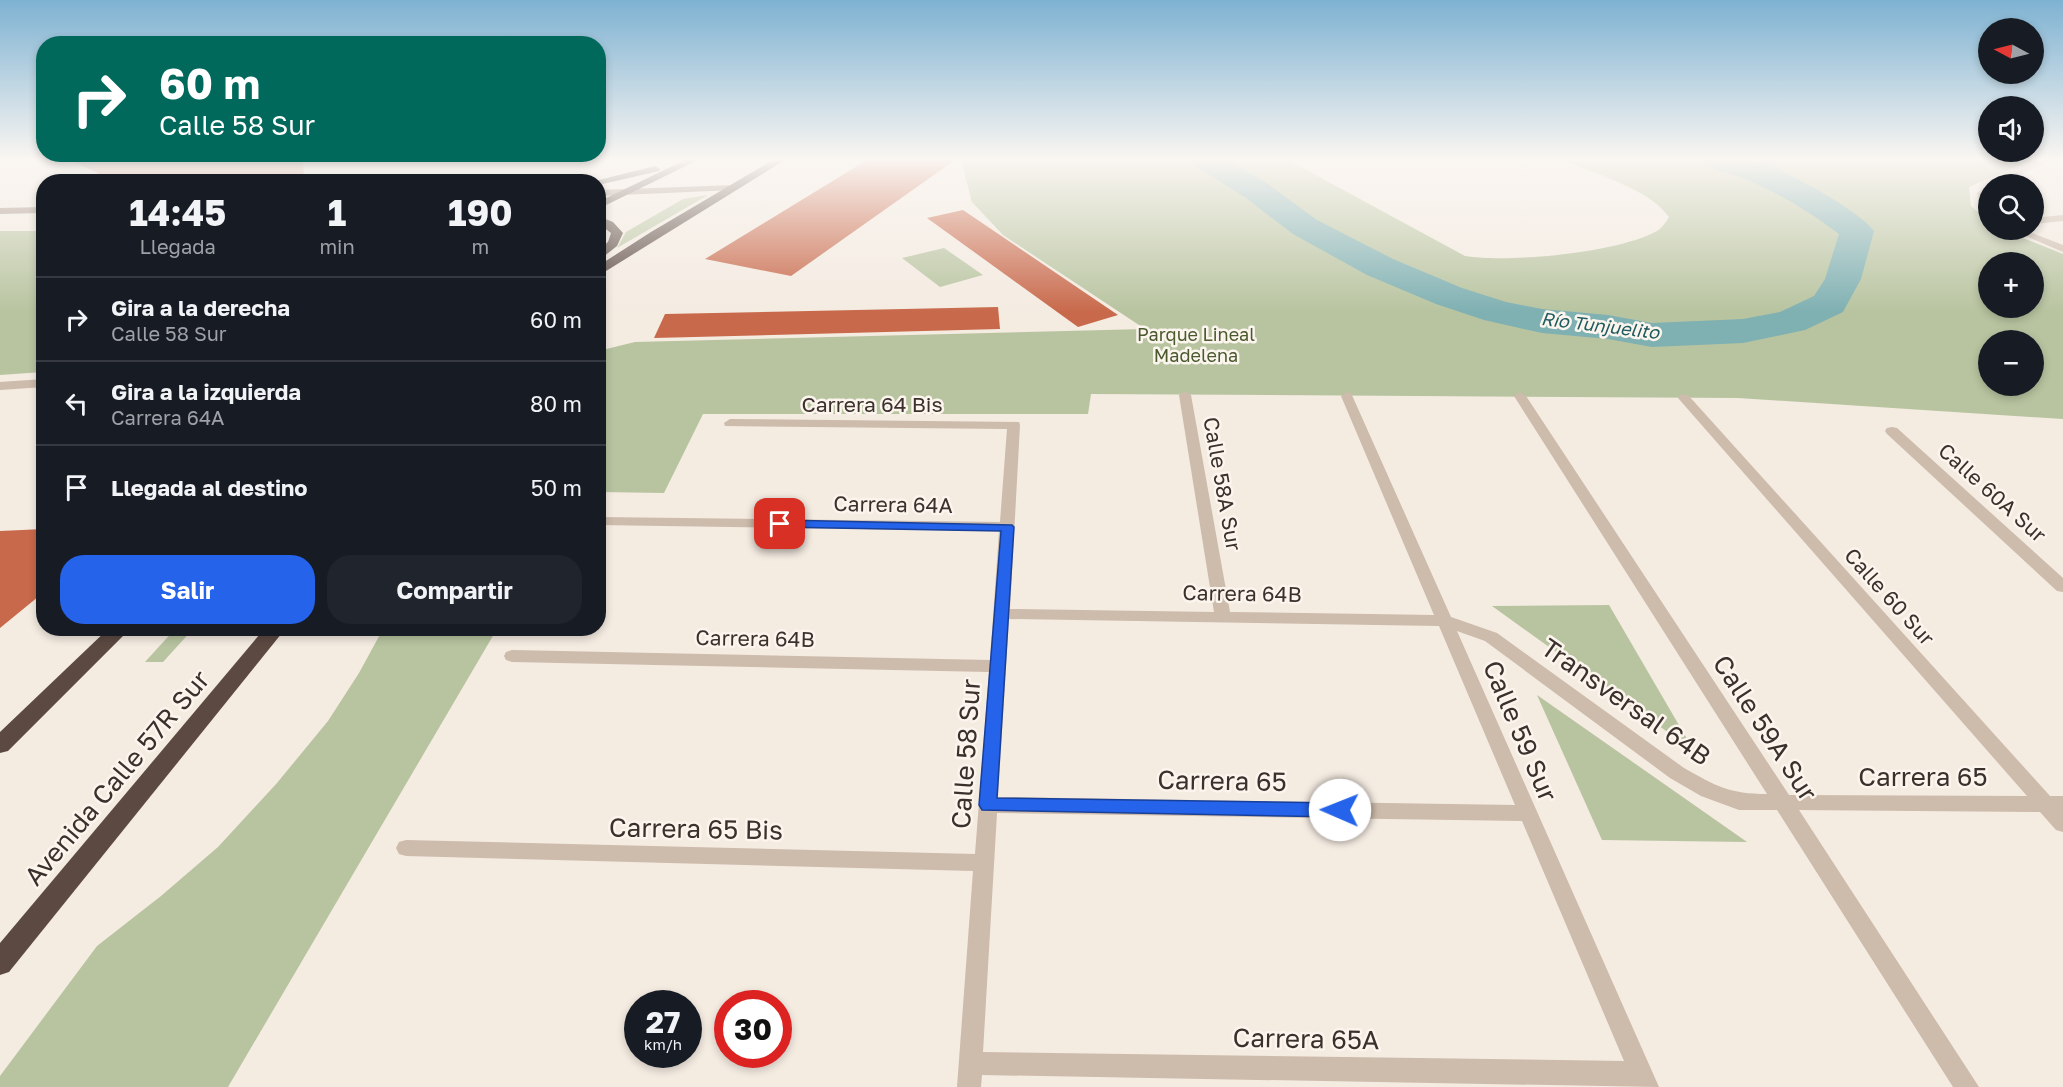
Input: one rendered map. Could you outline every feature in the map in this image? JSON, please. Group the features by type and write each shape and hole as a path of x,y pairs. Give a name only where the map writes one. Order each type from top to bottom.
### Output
{"highway":[{"path":"606,267 695,211"},
{"path":"606,223 617,233 613,243 606,250"},
{"path":"0,746 113,636"},
{"name":"Avenida Calle 57R Sur","path":"0,963 269,636"}],"street":[{"path":"2044,220 2063,218"},
{"path":"0,220 36,219"},
{"path":"2041,240 2063,249"},
{"path":"0,386 36,384"},
{"name":"Calle 58A Sur","path":"1185,395 1223,616"},
{"name":"Calle 59 Sur","path":"1347,396 1644,1080"},
{"name":"Calle 59A Sur","path":"1520,396 1967,1087"},
{"name":"Calle 60 Sur","path":"1684,398 2054,804 2063,824"},
{"name":"Carrera 64 Bis","path":"730,423 1014,425"},
{"name":"Calle 58 Sur","path":"969,1087 1014,425"},
{"name":"Calle 60A Sur","path":"1892,431 2063,587"},
{"name":"Carrera 64A","path":"606,521 1008,527"},
{"name":"Carrera 64B","path":"1002,614 1445,621"},
{"name":"Transversal 64B","path":"1445,621 1491,637 1636,745 1708,791 1739,802 1784,804"},
{"name":"Carrera 64B","path":"512,656 998,666"},
{"name":"Carrera 65","path":"1784,804 2054,804"},
{"name":"Carrera 65","path":"988,805 1528,813"},
{"name":"Carrera 65 Bis","path":"406,848 984,863"},
{"name":"Carrera 65A","path":"971,1063 1644,1080"}],"green space":[{"path":"663,211 681,211 617,248 626,232"},
{"name":"Parque Lineal Madelena","path":"980,211 1382,211 1465,256 1508,258 1591,250 1639,239 1662,227 1669,217 1663,211 1976,211 1978,240 2028,240 2063,254 2063,419 1738,398 1091,394 1088,414 703,414 664,493 606,492 606,349 635,342 1145,329 1003,235"},
{"path":"0,231 36,231 36,372 0,375"},
{"path":"944,248 983,275 940,287 902,258"},
{"path":"1609,605 1694,751 1492,606"},
{"path":"169,636 187,636 163,662 145,662"},
{"path":"379,636 493,636 228,1087 0,1087 0,1076 97,946 161,896 218,847 277,783 328,721"},
{"path":"1537,695 1747,842 1602,840"}],"building":[{"path":"784,211 883,211 791,276 705,259"},
{"path":"964,211 1118,315 1078,327 927,218"},
{"path":"998,307 1000,329 654,338 665,314"},
{"path":"36,529 36,599 0,628 0,531"}],"waterway":[{"name":"Río Tunjuelito","path":"1283,211 1305,227 1380,267 1449,296 1498,312 1542,321 1608,327 1652,335 1743,331 1791,322 1829,304 1843,279 1857,231 1828,211"}],"route":[{"path":"780,524 1008,527 988,805 1340,810"}]}
